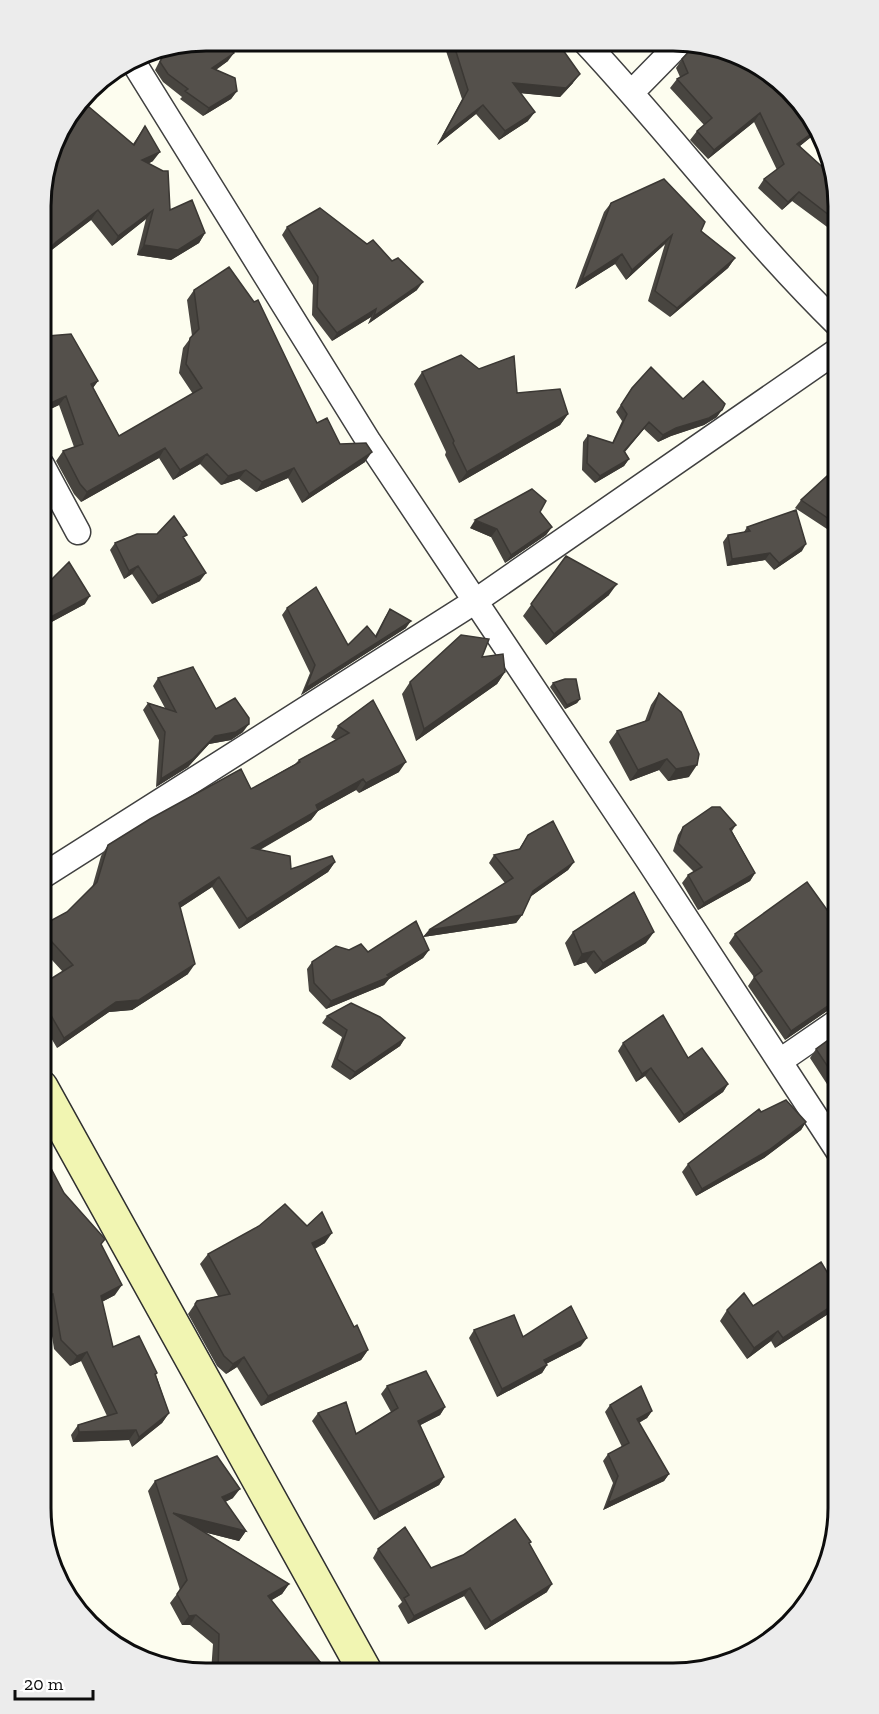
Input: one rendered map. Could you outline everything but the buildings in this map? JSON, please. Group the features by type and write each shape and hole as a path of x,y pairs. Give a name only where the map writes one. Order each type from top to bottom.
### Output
{"street":[{"path":"594,51 632,92 795,283 828,315"},
{"path":"632,92 673,51"},
{"path":"137,68 369,442 828,1135"},
{"path":"51,871 474,602 828,357"},
{"path":"51,482 78,532"},
{"path":"780,1061 828,1028"},
{"path":"51,1105 360,1663"}]}
